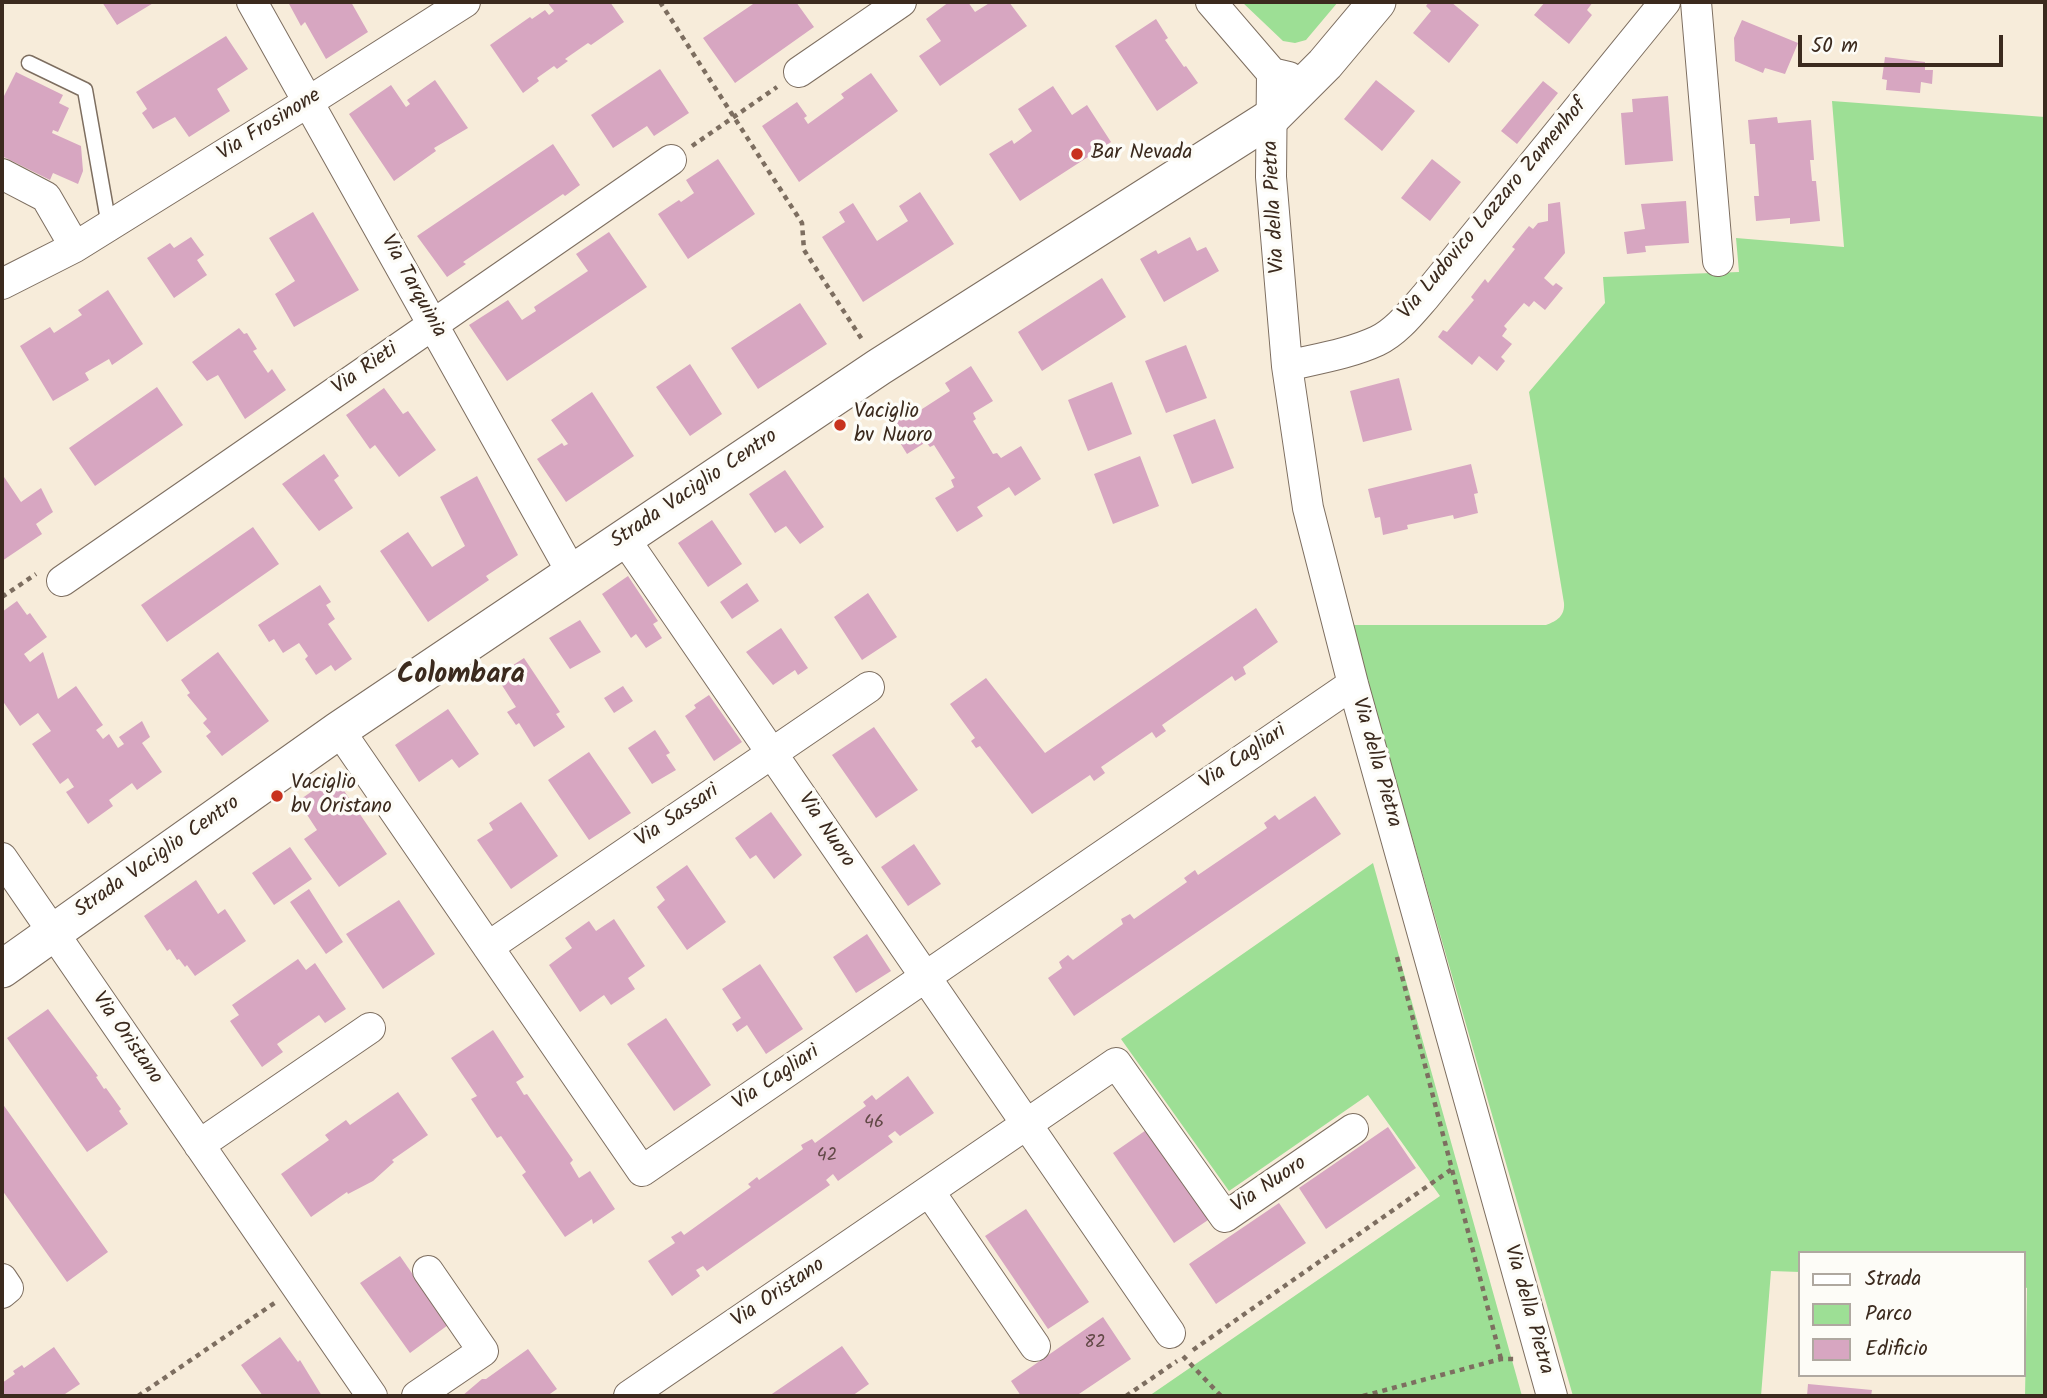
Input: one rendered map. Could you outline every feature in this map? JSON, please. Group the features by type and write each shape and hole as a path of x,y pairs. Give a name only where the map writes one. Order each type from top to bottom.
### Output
{"street":[{"name":"Via Tarquinia","path":"252,2 572,573"},
{"name":"Via Frosinone","path":"2,284 75,247 465,2"},
{"path":"799,72 901,2"},
{"path":"1211,2 1272,73 1308,81"},
{"name":"Strada Vaciglio Centro","path":"2,969 339,730 624,538 879,367 1272,117 1325,64 1377,2"},
{"name":"Via Ludovico Lazzaro Zamenhof","path":"1287,366 1377,341 1396,327 1425,297 1665,2"},
{"path":"1696,2 1718,261"},
{"name":"Via della Pietra","path":"1272,73 1271,177 1287,366 1308,508 1353,684 1552,1396"},
{"name":"Via Rieti","path":"62,581 671,160"},
{"path":"2,174 46,197 75,247"},
{"name":"Via Nuoro","path":"624,538 1177,1345"},
{"name":"Via Cagliari","path":"339,730 642,1171 1353,684"},
{"name":"Via Sassari","path":"488,947 869,687"},
{"name":"Via Oristano","path":"2,858 372,1396"},
{"path":"200,1145 370,1028"},
{"name":"Via Nuoro","path":"1027,1124 1116,1063 1225,1217 1353,1129"},
{"name":"Via Oristano","path":"629,1396 1027,1124"},
{"path":"929,1191 1035,1346"},
{"path":"417,1396 483,1351 428,1271"},
{"path":"2,1279 8,1288 2,1293"}],"lane":[{"path":"30,63 85,90 109,226"}],"path":[{"path":"660,2 802,223 804,250 879,367"},
{"path":"671,160 799,72"},
{"path":"1396,953 1501,1359"},
{"path":"1126,1396 1177,1345 1453,1168"},
{"path":"138,1396 297,1288"},
{"path":"1177,1345 1221,1396"},
{"path":"1363,1396 1501,1359 1541,1357"}],"green space":[{"path":"1242,2 1338,2 1306,40 1295,43 1283,41"},
{"path":"1832,101 2045,117 2045,1396 2025,1396 2026,1251 1798,1251 1798,1272 1771,1271 1761,1396 1573,1396 1351,625 1546,625 1560,617 1564,603 1529,392 1605,303 1603,277 1739,272 1736,238 1844,247"},
{"path":"1373,863 1522,1396 1149,1396 1440,1196 1368,1095 1229,1191 1121,1039"}],"building":[{"path":"102,2 155,2 117,25"},
{"path":"288,2 351,2 368,32 326,59 305,22 301,26"},
{"path":"547,2 610,2 624,22 565,59 568,61 557,69 554,66 537,78 539,81 523,93 490,45 530,17 532,19 545,10 549,15 554,11"},
{"path":"756,2 796,2 814,27 735,83 703,38"},
{"path":"949,2 968,2 975,12 991,2 1009,2 1027,26 940,86 919,56 941,41 926,19"},
{"path":"1429,2 1451,2 1479,25 1449,63 1413,33 1431,11 1426,6"},
{"path":"1545,2 1593,2 1587,10 1592,15 1569,44 1534,15"},
{"path":"1156,19 1168,38 1165,40 1198,83 1157,111 1115,46"},
{"path":"1742,20 1798,43 1785,74 1765,68 1763,73 1735,61 1734,38"},
{"path":"226,36 248,69 217,89 230,111 189,137 175,117 153,129 142,113 147,109 136,92"},
{"path":"1885,57 1925,62 1925,70 1933,70 1932,84 1921,82 1920,93 1886,90 1887,80 1882,79"},
{"path":"660,69 689,113 654,136 647,126 613,148 591,115"},
{"path":"16,72 63,95 59,103 69,108 58,132 53,130 52,133 81,146 83,171 78,184 53,173 50,180 2,156 2,100"},
{"path":"871,73 898,111 799,182 762,126 797,102 807,116 804,118 808,124 844,98 841,94"},
{"path":"435,80 468,128 434,148 436,151 394,181 349,114 391,85 406,107 410,104 407,100"},
{"path":"1376,80 1415,111 1382,151 1344,119"},
{"path":"1543,81 1558,93 1517,144 1501,131"},
{"path":"1053,86 1072,115 1087,105 1111,142 1020,201 989,154 1012,140 1014,144 1032,131 1018,109"},
{"path":"1668,96 1673,161 1625,165 1621,113 1633,112 1632,99"},
{"path":"1777,117 1778,123 1811,120 1814,160 1810,160 1812,181 1816,181 1820,221 1790,224 1790,218 1756,221 1754,196 1759,196 1755,144 1750,144 1748,120"},
{"path":"553,144 580,185 463,262 466,264 447,277 417,236"},
{"path":"718,159 755,214 688,259 658,214 694,193 686,180"},
{"path":"1432,159 1461,182 1430,221 1401,198"},
{"path":"920,192 954,244 863,302 822,237 845,222 839,212 853,203 877,241 908,221 899,206"},
{"path":"1686,201 1689,243 1645,246 1646,252 1627,254 1624,232 1645,229 1641,204"},
{"path":"1560,202 1565,253 1544,278 1553,286 1556,283 1563,288 1545,310 1534,301 1529,307 1524,303 1504,326 1507,329 1502,336 1512,344 1501,357 1505,361 1497,371 1479,356 1472,365 1438,337 1443,330 1447,332 1474,300 1471,297 1485,279 1488,283 1529,226 1533,229 1538,223 1548,221 1548,204"},
{"path":"313,212 359,290 294,327 275,294 295,281 269,238"},
{"path":"609,232 647,287 507,381 469,325 508,300 522,320 536,311 534,307 588,271 576,254"},
{"path":"191,237 204,255 197,260 207,275 174,298 147,258 170,243 174,248"},
{"path":"1190,237 1197,251 1206,247 1219,271 1164,302 1140,259 1156,250 1158,254"},
{"path":"1102,278 1126,317 1042,371 1018,332"},
{"path":"108,290 143,344 112,365 109,359 85,373 89,380 53,401 20,346 50,327 54,333 82,315 78,310"},
{"path":"800,303 827,344 758,389 731,348"},
{"path":"239,328 244,334 247,333 257,349 253,351 268,373 272,369 286,390 245,419 218,375 207,381 192,362"},
{"path":"1186,345 1207,398 1166,413 1145,361"},
{"path":"690,364 722,414 690,436 656,387"},
{"path":"971,366 993,401 973,413 976,419 973,421 993,454 997,453 1001,458 1021,446 1041,479 1015,496 1009,487 977,507 983,516 957,532 935,498 954,487 951,480 955,478 934,445 930,447 926,442 907,454 886,420 914,403 919,411 950,391 945,383"},
{"path":"1399,378 1412,430 1363,442 1350,391"},
{"path":"1112,382 1132,434 1088,451 1068,400"},
{"path":"157,387 183,425 95,486 69,448"},
{"path":"384,388 403,414 408,411 436,450 399,477 375,445 370,449 346,415"},
{"path":"592,392 634,456 566,502 537,459 562,443 564,446 568,444 551,420"},
{"path":"1215,419 1234,468 1192,484 1173,435"},
{"path":"324,454 339,476 334,480 353,508 319,531 282,484"},
{"path":"1140,456 1159,506 1113,524 1094,474"},
{"path":"1471,464 1478,493 1474,494 1478,513 1454,519 1453,515 1407,525 1408,529 1383,535 1380,517 1375,518 1368,489"},
{"path":"785,470 824,527 800,544 786,526 775,533 749,494"},
{"path":"2,474 21,502 41,488 53,512 36,524 42,534 2,561"},
{"path":"477,476 518,555 486,576 489,580 428,622 380,551 408,532 432,567 465,546 440,497"},
{"path":"712,520 742,564 708,587 678,543"},
{"path":"253,527 279,564 167,642 141,605"},
{"path":"628,576 658,621 653,624 662,638 646,648 636,634 631,638 602,594"},
{"path":"747,583 759,601 732,619 720,602"},
{"path":"320,585 331,602 326,605 335,619 328,624 352,659 335,671 331,665 316,675 305,659 308,656 299,643 283,653 274,639 269,642 258,625"},
{"path":"868,593 897,637 862,660 834,617"},
{"path":"17,601 27,615 30,613 47,637 24,654 30,662 43,652 58,699 76,686 103,725 96,730 103,739 109,734 118,748 124,744 119,737 142,721 150,737 142,743 162,772 137,790 132,783 109,800 113,806 88,824 66,792 74,787 68,778 60,784 32,744 51,731 38,713 20,726 2,700 2,612"},
{"path":"1256,608 1278,642 1243,667 1246,674 1235,681 1232,676 1162,725 1166,731 1156,738 1152,732 1101,767 1105,773 1094,781 1090,775 1032,814 980,746 976,748 971,741 975,738 950,704 986,678 1045,753"},
{"path":"580,620 601,652 570,669 549,638"},
{"path":"781,628 808,668 798,675 795,670 773,685 746,652"},
{"path":"218,652 269,721 222,756 206,736 211,732 203,723 207,719 187,695 190,693 181,680"},
{"path":"524,658 560,712 556,714 565,727 534,747 519,723 516,725 507,712 516,707 496,676 493,678 491,674 501,668 504,671"},
{"path":"623,686 633,701 614,713 604,698"},
{"path":"709,695 742,742 714,761 685,716 696,708 694,705"},
{"path":"448,709 479,754 459,768 452,759 419,782 395,745"},
{"path":"874,727 918,790 876,818 832,755"},
{"path":"655,730 670,753 666,755 676,770 652,784 628,748"},
{"path":"589,752 631,813 589,840 548,780"},
{"path":"334,776 387,854 339,887 304,839 317,830 298,801"},
{"path":"1315,796 1341,834 1074,1016 1048,978 1062,968 1059,962 1068,955 1073,960 1123,924 1121,919 1130,914 1134,919 1187,882 1184,878 1195,870 1198,875 1267,828 1264,823 1275,815 1279,820"},
{"path":"521,802 558,856 511,889 477,840 493,830 489,823"},
{"path":"771,812 802,855 774,879 756,855 750,859 735,838"},
{"path":"914,844 941,884 908,906 881,867"},
{"path":"290,847 312,879 274,905 252,873"},
{"path":"687,865 726,922 687,950 657,907 665,900 656,887"},
{"path":"196,880 218,914 225,909 246,941 195,976 187,965 185,967 177,960 170,949 167,951 144,916"},
{"path":"309,889 343,942 326,954 290,902"},
{"path":"399,900 435,954 383,989 346,934"},
{"path":"614,919 645,966 628,978 635,989 611,1005 604,995 580,1012 549,965 572,948 565,938 589,921 596,931"},
{"path":"867,934 891,971 856,993 833,957"},
{"path":"298,959 306,970 315,963 346,1009 325,1023 319,1015 277,1044 283,1052 262,1067 230,1021 239,1015 232,1005"},
{"path":"760,964 803,1029 766,1054 747,1025 737,1032 732,1024 741,1018 722,989"},
{"path":"48,1009 121,1109 119,1111 128,1124 87,1152 7,1038"},
{"path":"666,1018 711,1085 674,1111 627,1044"},
{"path":"493,1030 524,1077 516,1082 573,1160 570,1163 579,1178 590,1171 615,1209 593,1224 592,1219 565,1237 522,1175 526,1172 501,1136 497,1138 471,1099 477,1096 451,1058"},
{"path":"908,1076 934,1113 900,1136 895,1131 888,1136 893,1142 838,1181 833,1174 826,1180 830,1185 707,1271 703,1266 696,1270 700,1276 672,1296 648,1261 675,1243 671,1237 681,1231 684,1235 751,1187 748,1184 757,1177 759,1180 803,1149 801,1145 812,1139 815,1143 866,1106 863,1102 872,1095 876,1100"},
{"path":"398,1092 428,1135 392,1160 394,1162 373,1181 348,1194 347,1192 311,1217 281,1174 329,1140 325,1135 346,1120 350,1125"},
{"path":"2,1103 108,1252 67,1282 2,1190"},
{"path":"1152,1126 1214,1216 1174,1243 1113,1153"},
{"path":"1388,1127 1416,1168 1326,1229 1299,1188"},
{"path":"1279,1203 1306,1243 1216,1304 1189,1264"},
{"path":"1026,1209 1089,1302 1048,1329 985,1236"},
{"path":"400,1256 448,1325 410,1353 360,1283"},
{"path":"1103,1317 1131,1359 1076,1396 1021,1396 1011,1381"},
{"path":"280,1337 298,1362 300,1360 322,1396 263,1396 241,1365"},
{"path":"842,1346 869,1384 852,1396 769,1396"},
{"path":"54,1347 80,1384 62,1396 2,1396 2,1383 15,1374 13,1371 22,1365 24,1368"},
{"path":"528,1349 557,1389 547,1396 462,1396 482,1379 486,1379"},
{"path":"1808,1384 1872,1390 1871,1396 1807,1396"}],"place":[{"name":"Bar Nevada","path":"1077,154"},
{"name":"Vaciglio bv Nuoro","path":"840,425"},
{"name":"Vaciglio bv Oristano","path":"277,796"}],"district":[{"name":"Colombara","path":"461,677"}]}
